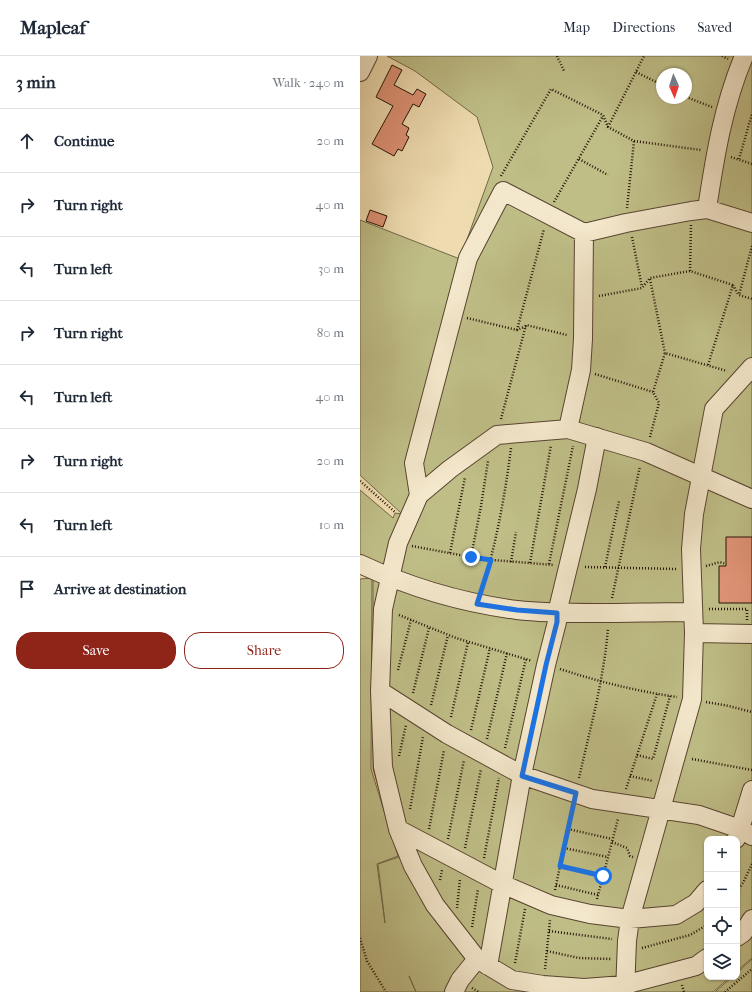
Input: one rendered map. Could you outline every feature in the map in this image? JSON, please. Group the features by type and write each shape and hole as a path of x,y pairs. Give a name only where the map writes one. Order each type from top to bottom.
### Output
{"street":[{"path":"360,72 368,56"},
{"path":"699,210 725,112 744,56"},
{"path":"419,495 414,463 468,258 503,191 584,232 699,210 752,223"},
{"path":"566,430 581,370 584,299 584,232"},
{"path":"624,988 626,950 630,919 692,699 694,634 691,549 694,514 700,477 714,409 748,372"},
{"path":"704,960 696,966 624,988 584,988 543,985 512,980 478,958 434,906 415,871 384,769 385,695 383,609 401,536 419,495 470,454 500,436 566,430 597,437 644,452 752,499"},
{"path":"454,992 460,980 478,958 502,884 522,776 557,622 557,613 588,489 597,437"},
{"path":"360,564 390,578 433,592 477,604 517,610 557,613 692,611"},
{"path":"694,634 749,634"},
{"path":"385,695 447,734 522,776 592,799 699,815 743,835 752,790"},
{"path":"402,831 502,884 551,905 590,914 630,919 676,915 696,903 704,894"},
{"path":"740,935 743,933 752,918"}],"path":[{"path":"557,56 564,71"},
{"path":"608,127 644,56"},
{"path":"636,72 656,82"},
{"path":"503,191 497,184 551,89 603,115 608,127 634,141 715,152 752,164"},
{"path":"692,99 725,112"},
{"path":"739,159 752,114"},
{"path":"517,330 547,214 603,115"},
{"path":"634,141 628,223 642,288"},
{"path":"579,159 608,175"},
{"path":"690,271 699,210"},
{"path":"739,295 752,246"},
{"path":"584,299 642,288 650,278 690,271 733,285 739,295 752,299"},
{"path":"543,985 551,905 601,682 609,613 644,452 659,403 654,392 665,353 650,278"},
{"path":"708,365 733,285"},
{"path":"453,314 517,330 526,325 583,339"},
{"path":"471,557 481,506 500,436 526,325"},
{"path":"665,353 708,365 748,372"},
{"path":"581,370 654,392"},
{"path":"530,563 566,430"},
{"path":"549,564 566,430"},
{"path":"477,604 491,560 503,500 500,436"},
{"path":"450,553 470,454"},
{"path":"360,481 396,513 401,536 450,553 511,562 569,566 691,570"},
{"path":"605,567 619,501"},
{"path":"511,562 516,532"},
{"path":"383,609 448,635 601,682 653,694 692,699 752,712"},
{"path":"692,611 748,609 749,634"},
{"path":"385,695 411,620"},
{"path":"384,769 397,766 429,628"},
{"path":"402,831 426,721 448,635"},
{"path":"637,755 653,759 670,696"},
{"path":"676,756 752,770"},
{"path":"630,776 668,784"},
{"path":"568,829 612,840 627,848 630,856 646,862"},
{"path":"564,848 608,857"},
{"path":"454,930 462,863"},
{"path":"740,887 752,864"},
{"path":"560,866 603,876"},
{"path":"478,958 481,873"},
{"path":"556,885 598,895"},
{"path":"512,980 528,895"},
{"path":"546,951 579,958 663,943 690,935 704,927"},
{"path":"549,931 626,950"},
{"path":"360,938 368,961 386,992"},
{"path":"725,992 752,969"}],"shaded area":[{"path":"387,56 752,56 752,958 740,968 740,836 704,836 704,980 727,980 713,992 360,992 360,579 372,578 371,769 398,856 377,864 385,923 378,864 399,857 373,769 373,579 378,562 360,558 360,490 393,518 395,513 402,514 360,475 360,220 460,259 493,167 477,117 415,71"},
{"path":"752,959 752,992 715,992 729,980 740,980 740,970"}],"building":[{"path":"392,65 402,70 394,85 413,95 417,89 426,94 419,107 413,104 402,124 409,128 406,135 409,137 402,151 398,149 394,156 372,144 393,106 376,97"},
{"path":"370,210 387,216 383,227 366,221"},
{"path":"726,537 752,537 752,603 719,603 719,566 726,566"}],"route":[{"path":"471,557 491,560 477,604 517,610 557,613 557,622 522,776 576,793 560,866 603,876"}]}
